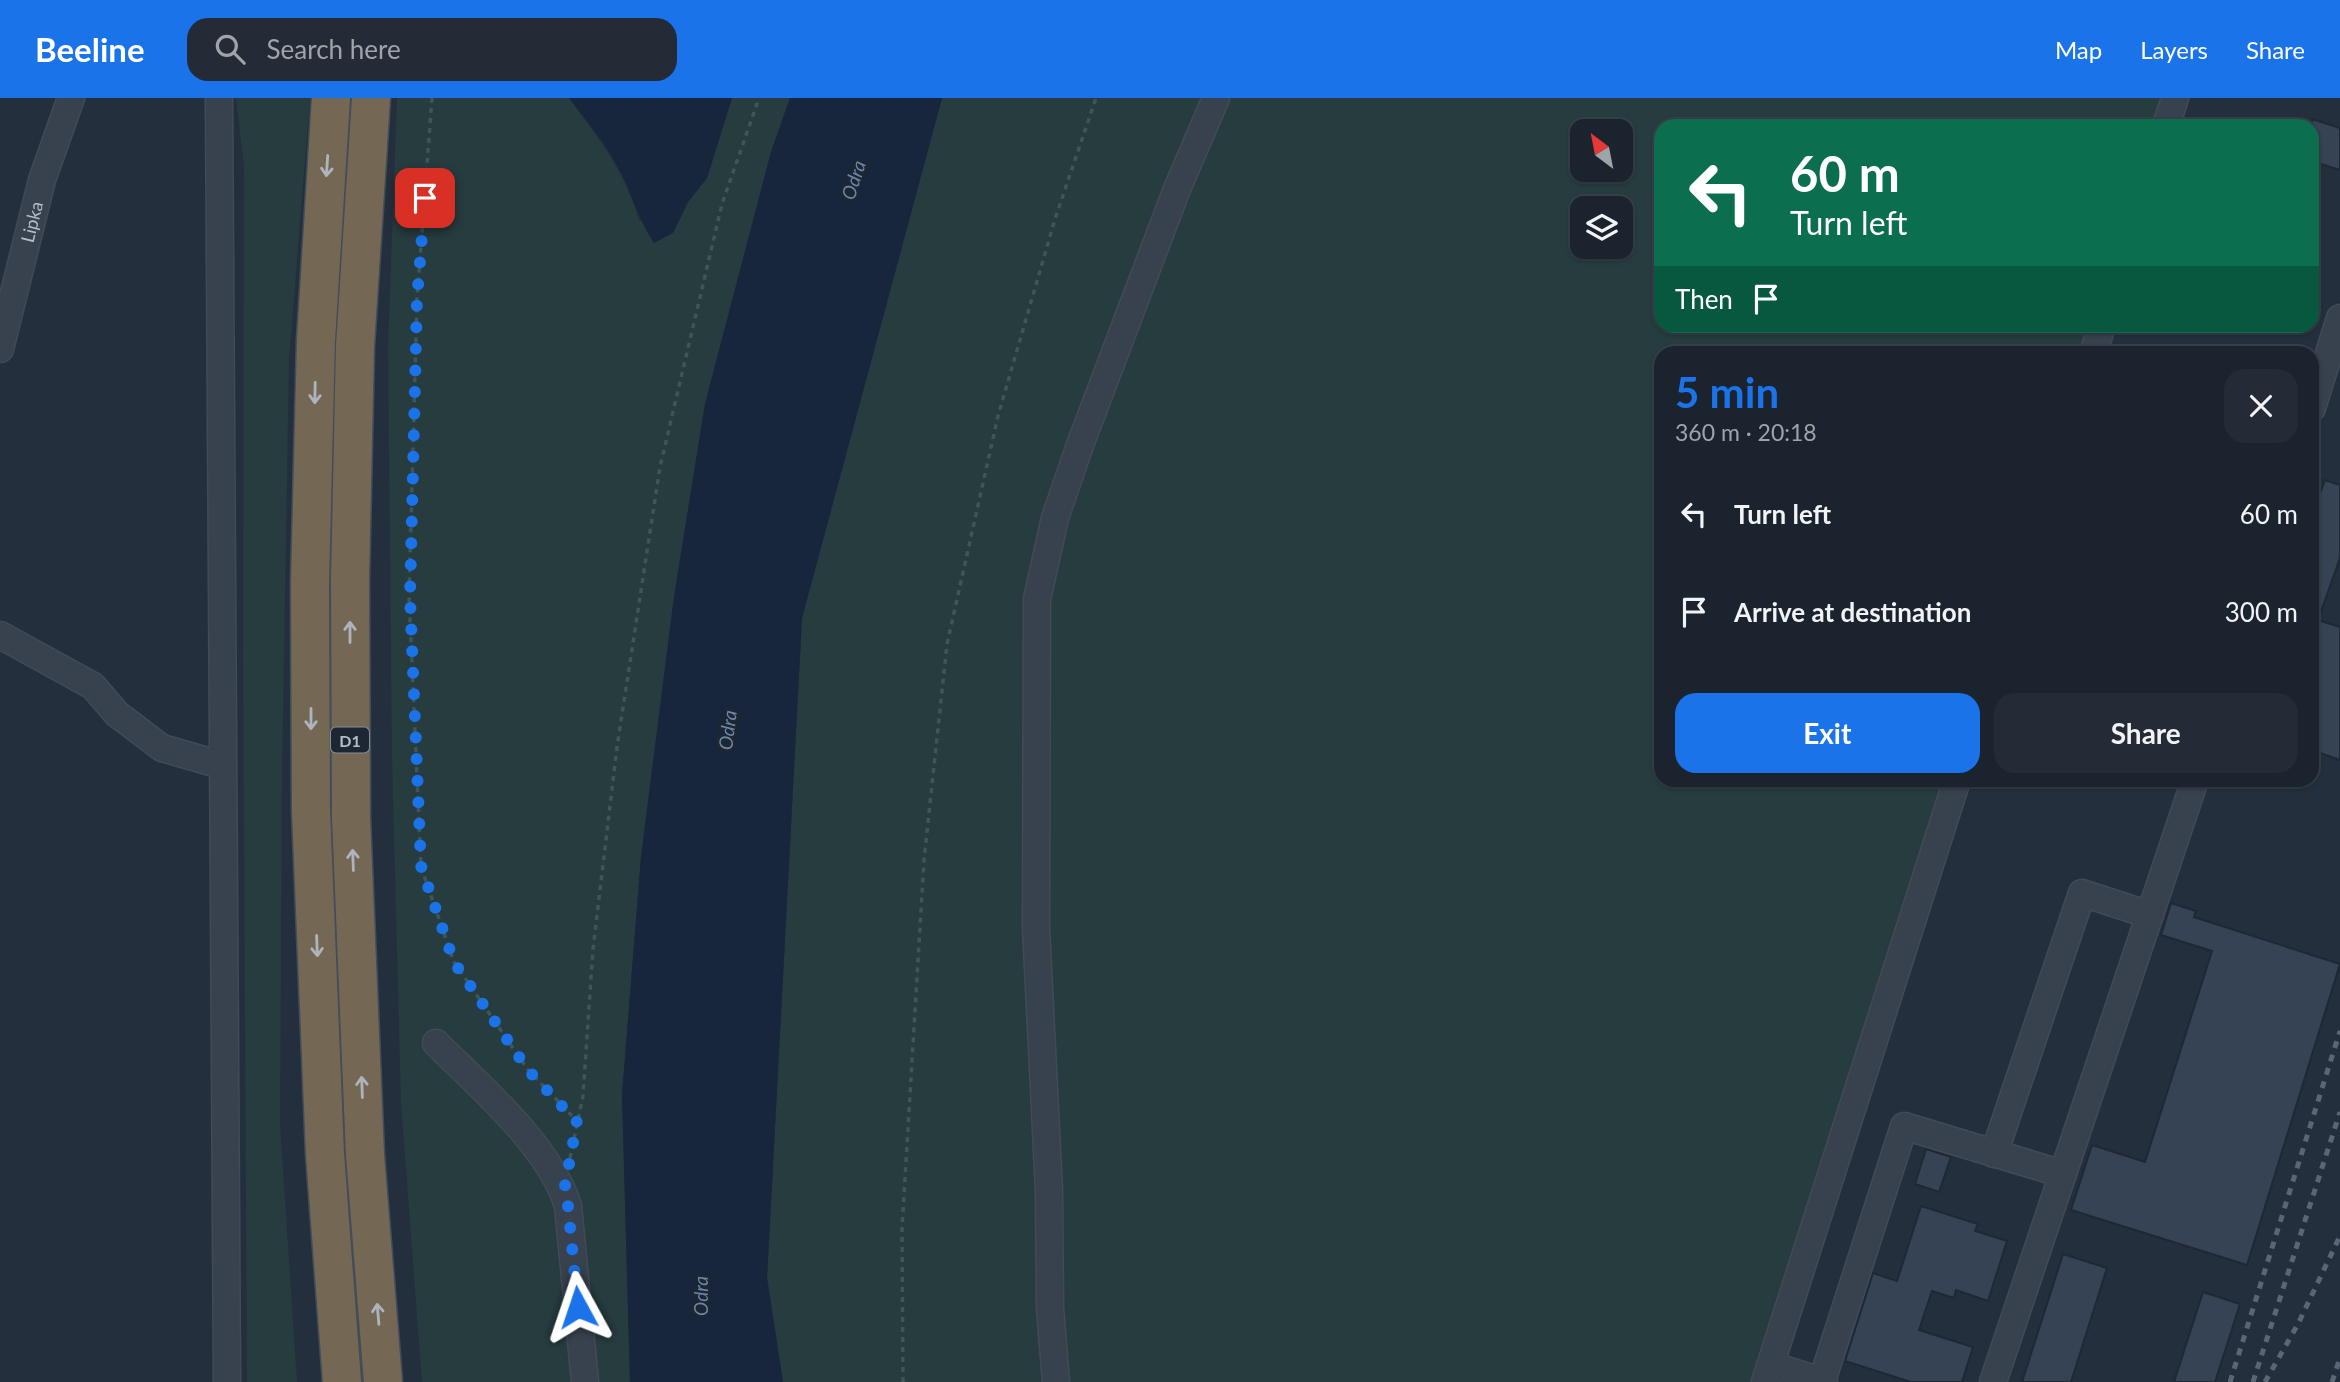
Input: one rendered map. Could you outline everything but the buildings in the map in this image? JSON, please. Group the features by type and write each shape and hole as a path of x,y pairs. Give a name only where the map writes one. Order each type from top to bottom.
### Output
{"highway":[{"name":"D1","path":"331,98 316,340 310,584 311,798 325,1154 342,1382"},
{"name":"D1","path":"371,98 355,346 350,580 351,818 365,1155 383,1382"}],"street":[{"name":"Lipka","path":"0,349 42,180 71,98"},
{"path":"219,98 221,765 227,1382"},
{"path":"1056,1382 1050,1308 1048,1191 1036,927 1037,599 1055,518 1080,445 1177,189 1216,98"},
{"path":"2168,119 2175,98"},
{"path":"2319,386 2340,318"},
{"path":"0,635 93,686 117,714 162,748 221,765"},
{"path":"1955,787 1768,1373 1823,1382 1904,1126 2063,1174"},
{"path":"1993,1382 2193,787"},
{"path":"1994,1154 2082,893 2150,915"},
{"path":"436,1043 520,1127 564,1191 568,1206 585,1382"}],"path":[{"path":"432,98 417,299 410,597 421,866 454,962 528,1070 577,1122"},
{"path":"564,1191 583,1096 593,949 617,747 660,467 722,204 759,98"},
{"path":"903,1382 903,1216 924,860 947,644 998,416 1055,219 1096,98"}],"green space":[{"path":"236,98 310,98 289,360 282,774 280,1124 297,1382 247,1382 243,658 244,166"},
{"path":"397,98 569,98 619,171 639,220 673,232 688,202 707,178 732,98 790,98 771,152 705,404 674,597 641,857 622,1095 630,1382 422,1382 401,1103 392,758 388,347"},
{"path":"942,98 2175,98 2168,119 1654,119 1654,333 2100,333 2095,346 1654,346 1654,787 1955,787 1765,1382 783,1382 767,1278 802,618"}],"water":[{"path":"569,98 732,98 707,178 688,202 673,233 654,243 614,160"},
{"name":"Odra","path":"790,98 942,98 802,618 767,1278 783,1382 630,1382 622,1095 641,857 674,597 705,404 771,152"}],"railway":[{"path":"2230,1382 2340,1031"},
{"path":"2253,1382 2340,1112"},
{"path":"2265,1382 2298,1324 2340,1236"},
{"path":"2332,1382 2340,1358"}],"route":[{"path":"425,198 417,299 410,597 421,866 454,962 528,1070 577,1122 564,1191 568,1206 578,1307"}]}
